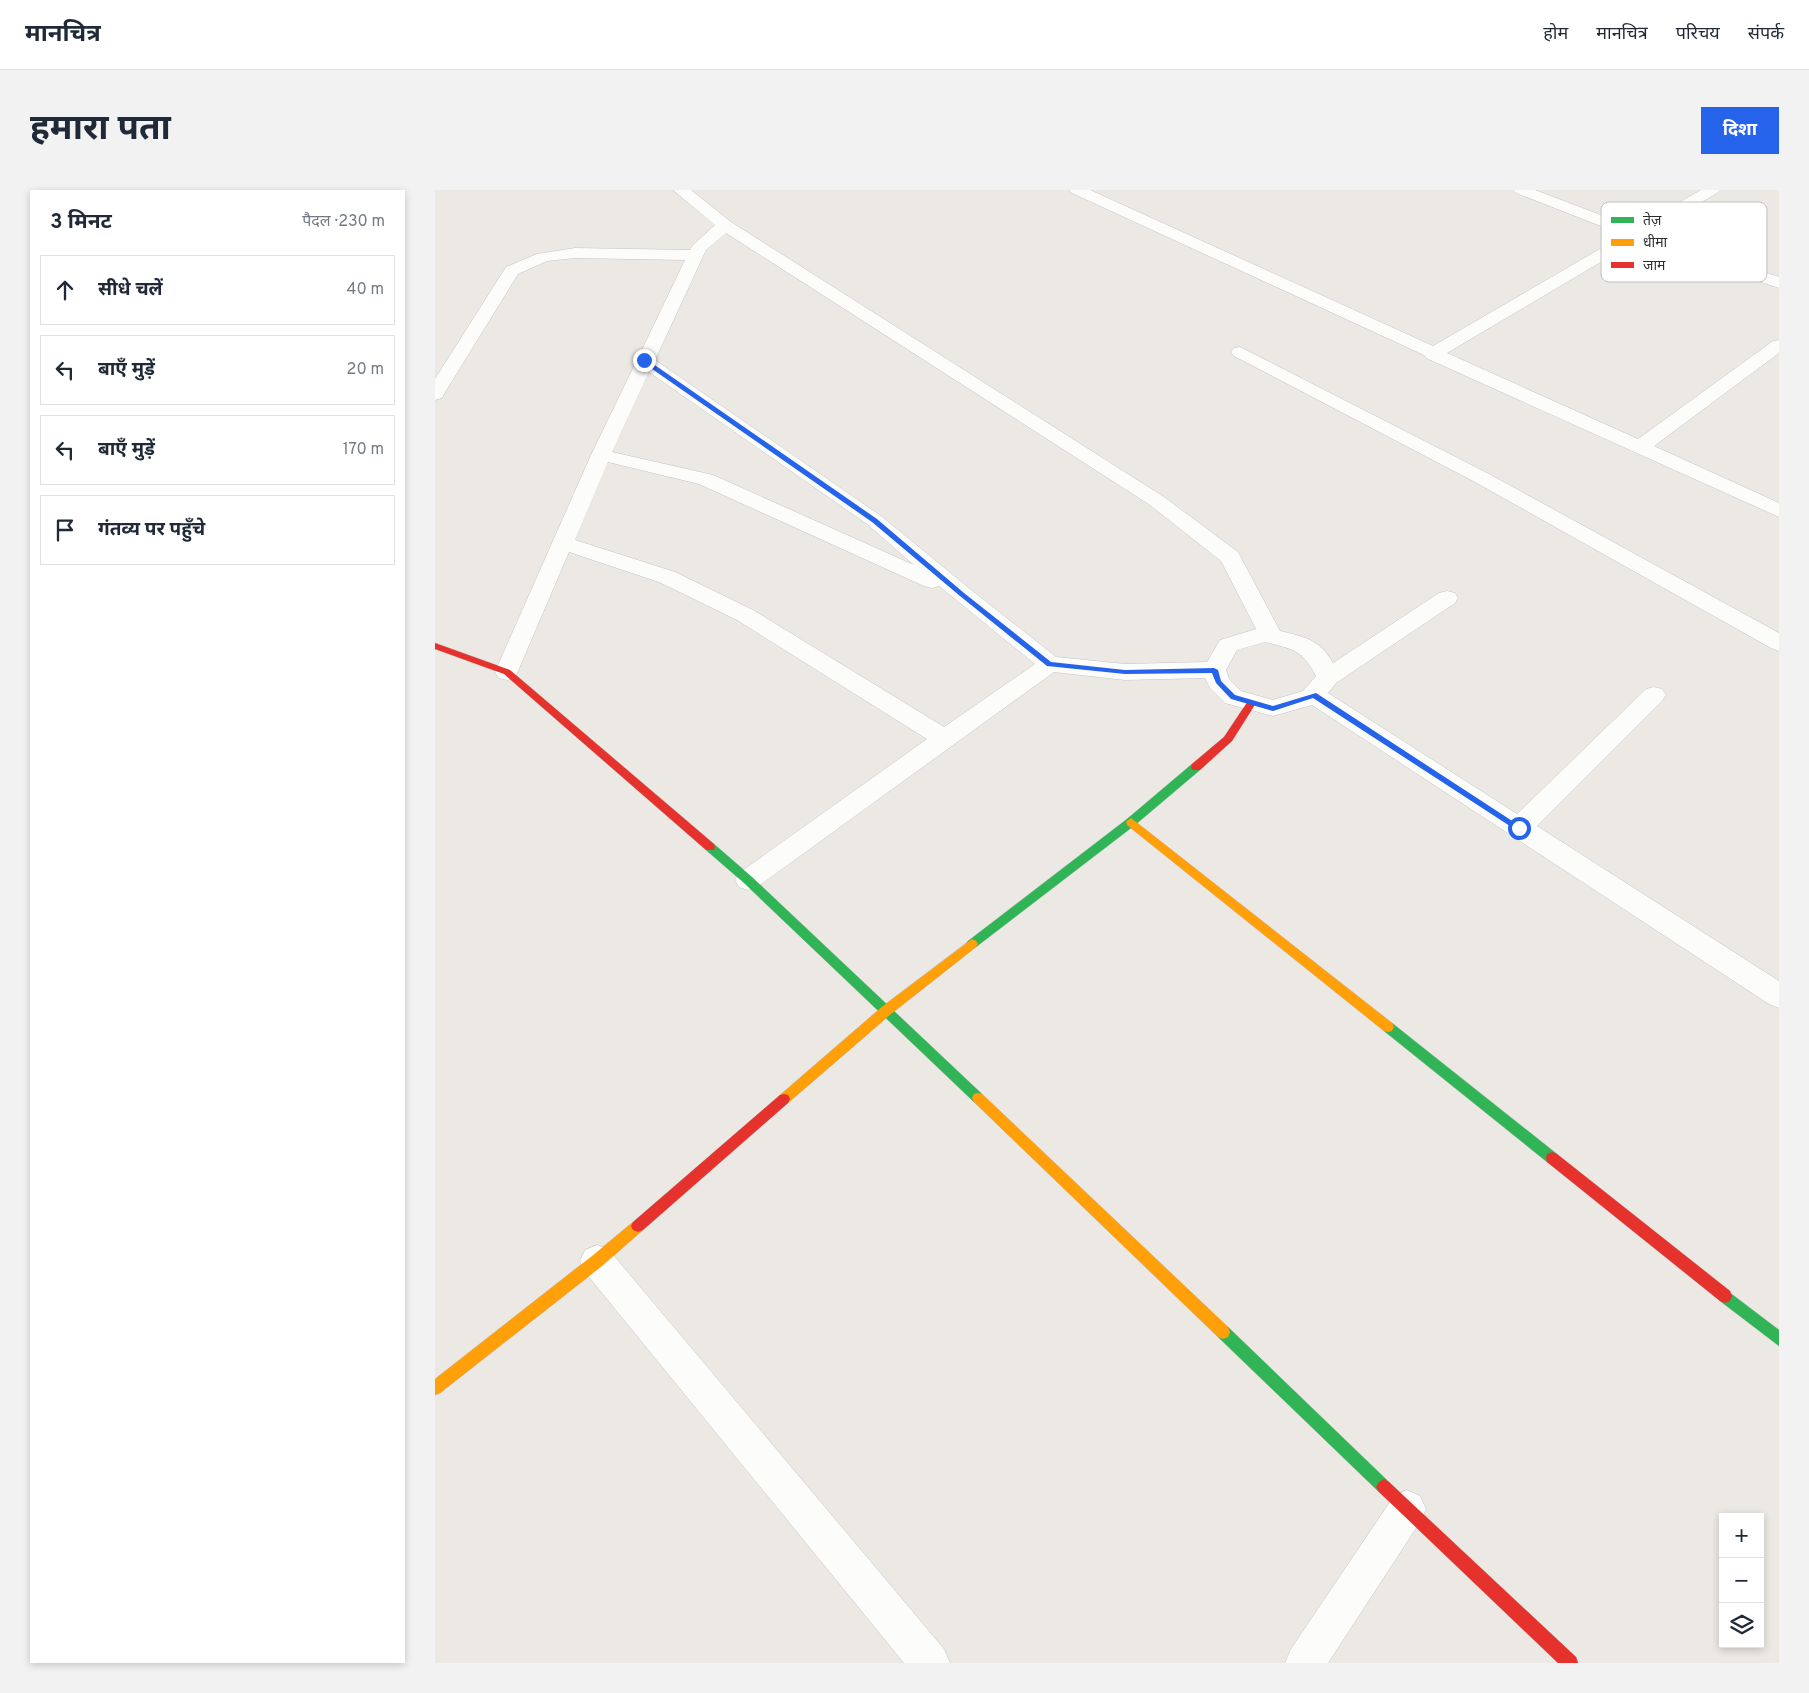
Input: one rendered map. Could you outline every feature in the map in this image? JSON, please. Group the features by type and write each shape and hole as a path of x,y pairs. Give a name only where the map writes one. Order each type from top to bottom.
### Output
{"street":[{"path":"681,190 725,225 1157,501 1230,558 1271,635"},
{"path":"1077,190 1432,354 1779,511"},
{"path":"1521,190 1601,221"},
{"path":"1691,202 1712,190"},
{"path":"507,672 562,543 644,360 699,248 725,225"},
{"path":"435,394 512,271 543,258 575,253 696,254"},
{"path":"1432,354 1601,255"},
{"path":"1767,279 1779,283"},
{"path":"1639,448 1779,345"},
{"path":"1239,352 1482,478 1779,643"},
{"path":"644,360 875,520 962,594 1050,664 1125,672 1214,670"},
{"path":"601,456 706,479 962,594"},
{"path":"562,543 667,577 745,615 945,739"},
{"path":"1447,598 1321,686 1273,708 1233,697 1218,682 1214,670 1228,645 1265,634 1304,645 1318,657 1321,686 1519,828 1779,996"},
{"path":"435,646 507,672 749,880 1570,1663"},
{"path":"749,880 1050,664"},
{"path":"1519,828 1654,695"},
{"path":"435,1388 597,1261 887,1010 1131,822 1229,739 1251,703"},
{"path":"1131,822 1779,1339"},
{"path":"597,1261 930,1663"},
{"path":"1305,1663 1407,1509"}],"traffic: fast":[{"path":"972,944 1131,822 1196,767"},
{"path":"710,847 748,880 978,1098"},
{"path":"1388,1027 1552,1158"},
{"path":"1725,1296 1779,1339"},
{"path":"1223,1332 1384,1487"}],"traffic: slow":[{"path":"1131,822 1388,1027"},
{"path":"784,1099 887,1010 972,944"},
{"path":"978,1098 1223,1332"},
{"path":"435,1388 597,1261 638,1226"}],"traffic: jam":[{"path":"435,646 507,672 710,847"},
{"path":"1196,767 1228,739 1251,703"},
{"path":"638,1226 784,1099"},
{"path":"1552,1158 1725,1296"},
{"path":"1384,1487 1570,1663"}],"route":[{"path":"644,360 875,520 962,594 1050,664 1125,672 1214,670 1218,682 1233,697 1273,708 1314,695 1519,828"}]}
